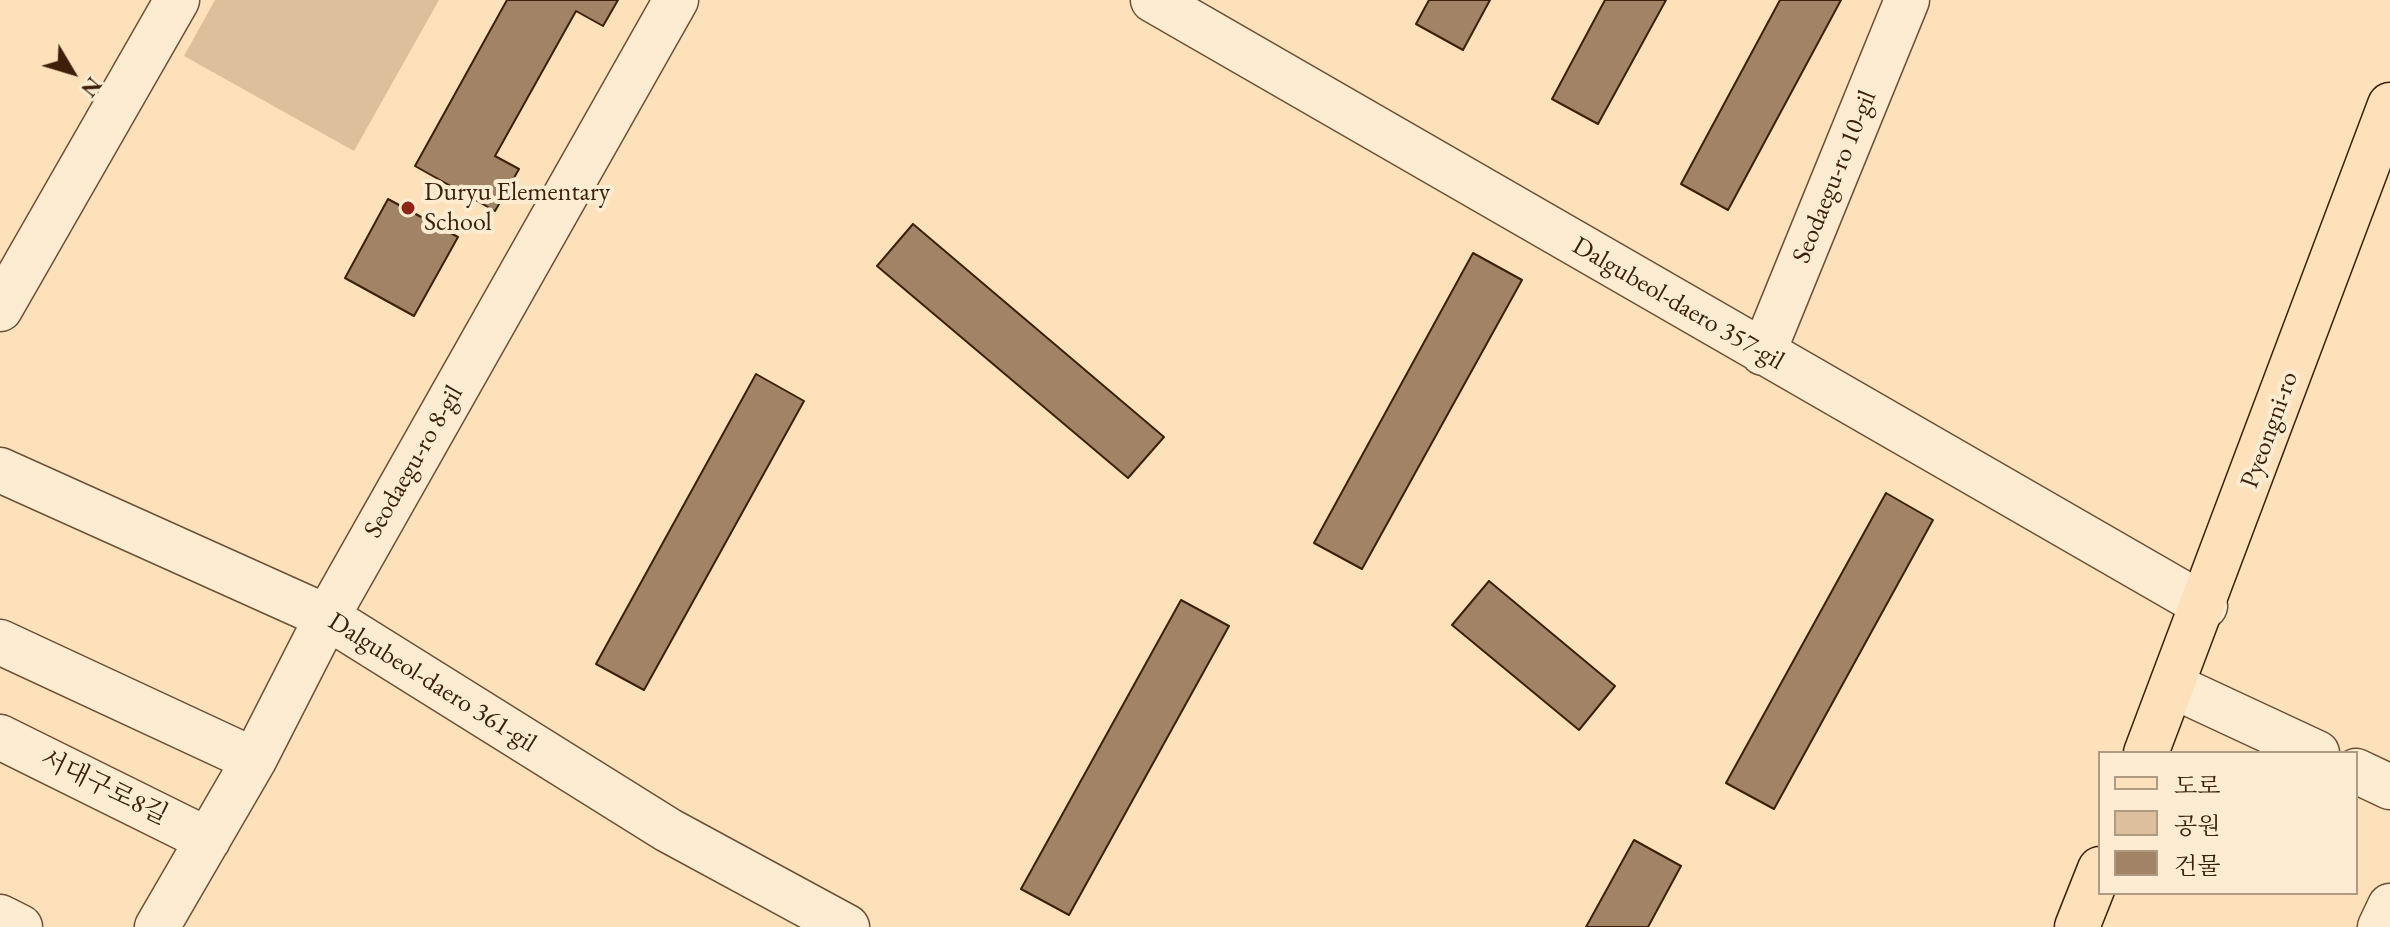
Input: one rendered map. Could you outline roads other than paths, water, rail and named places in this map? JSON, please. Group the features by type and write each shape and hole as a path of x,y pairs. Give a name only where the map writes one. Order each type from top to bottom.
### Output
{"main road":[{"name":"Pyeongni-ro","path":"2147,751 2205,606 2390,105"},
{"path":"2077,927 2098,874"}],"street":[{"path":"4,297 177,0"},
{"name":"Seodaegu-ro 8-gil","path":"157,927 254,760 327,617 676,0"},
{"name":"Dalgubeol-daero 357-gil","path":"1153,0 2205,606"},
{"name":"Seodaegu-ro 10-gil","path":"1763,353 1907,0"},
{"name":"Dalgubeol-daero 361-gil","path":"0,470 327,617 668,830 847,927"},
{"path":"0,642 254,760"},
{"path":"2173,686 2313,751"},
{"name":"서대구로8길","path":"0,737 208,840"},
{"path":"2358,772 2390,787"},
{"path":"2380,927 2390,906"},
{"path":"0,917 20,927"}],"place":[{"name":"Duryu Elementary School","path":"408,208"}]}
